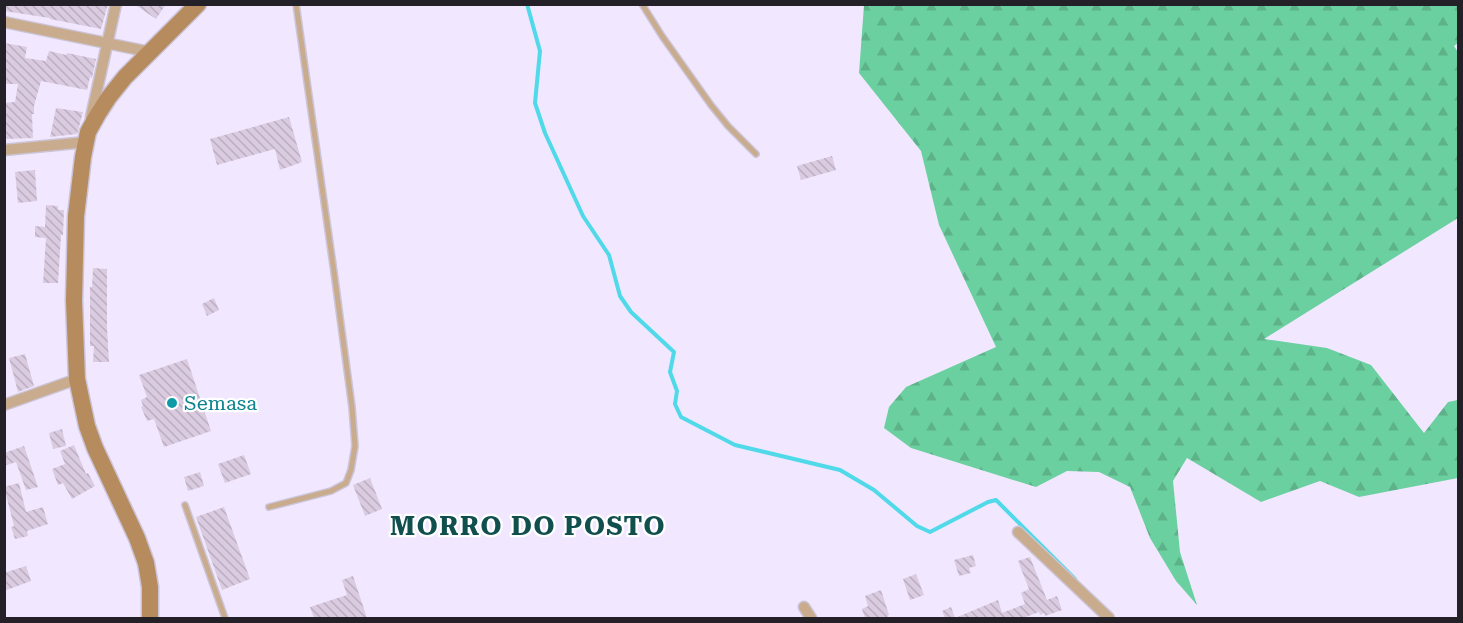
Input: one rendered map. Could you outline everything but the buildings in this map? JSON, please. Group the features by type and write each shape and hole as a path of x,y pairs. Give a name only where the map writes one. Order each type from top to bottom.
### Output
{"street":[{"path":"116,4 83,157 76,216 74,323 77,379 87,426 95,448 137,538 146,563 150,587 150,618"},
{"path":"87,137 109,97 198,4"},
{"path":"4,22 150,52"},
{"path":"4,150 87,137"},
{"path":"4,405 77,379"},
{"path":"1018,532 1103,617"},
{"path":"804,607 811,618"}],"lane":[{"path":"269,507 331,491 346,483 355,446 352,407 296,4"},
{"path":"642,4 711,105 756,154"},
{"path":"185,505 225,618"}],"green space":[{"path":"864,5 1458,5 1458,43 1454,46 1458,52 1458,218 1264,339 1327,348 1371,365 1424,433 1448,402 1458,400 1458,478 1359,497 1320,481 1261,502 1187,458 1173,481 1180,552 1197,605 1176,581 1150,538 1130,487 1099,472 1067,471 1036,487 911,448 884,428 889,407 906,387 996,347 939,225 921,151 859,73"}],"waterway":[{"path":"527,4 540,51 535,103 545,133 583,216 609,255 620,296 631,312 674,352 670,372 677,391 675,404 681,417 735,445 840,470 874,490 917,526 930,532 996,500 1075,579"}],"place":[{"name":"Semasa","path":"172,403"}],"district":[{"name":"MORRO DO POSTO","path":"528,526"}]}
